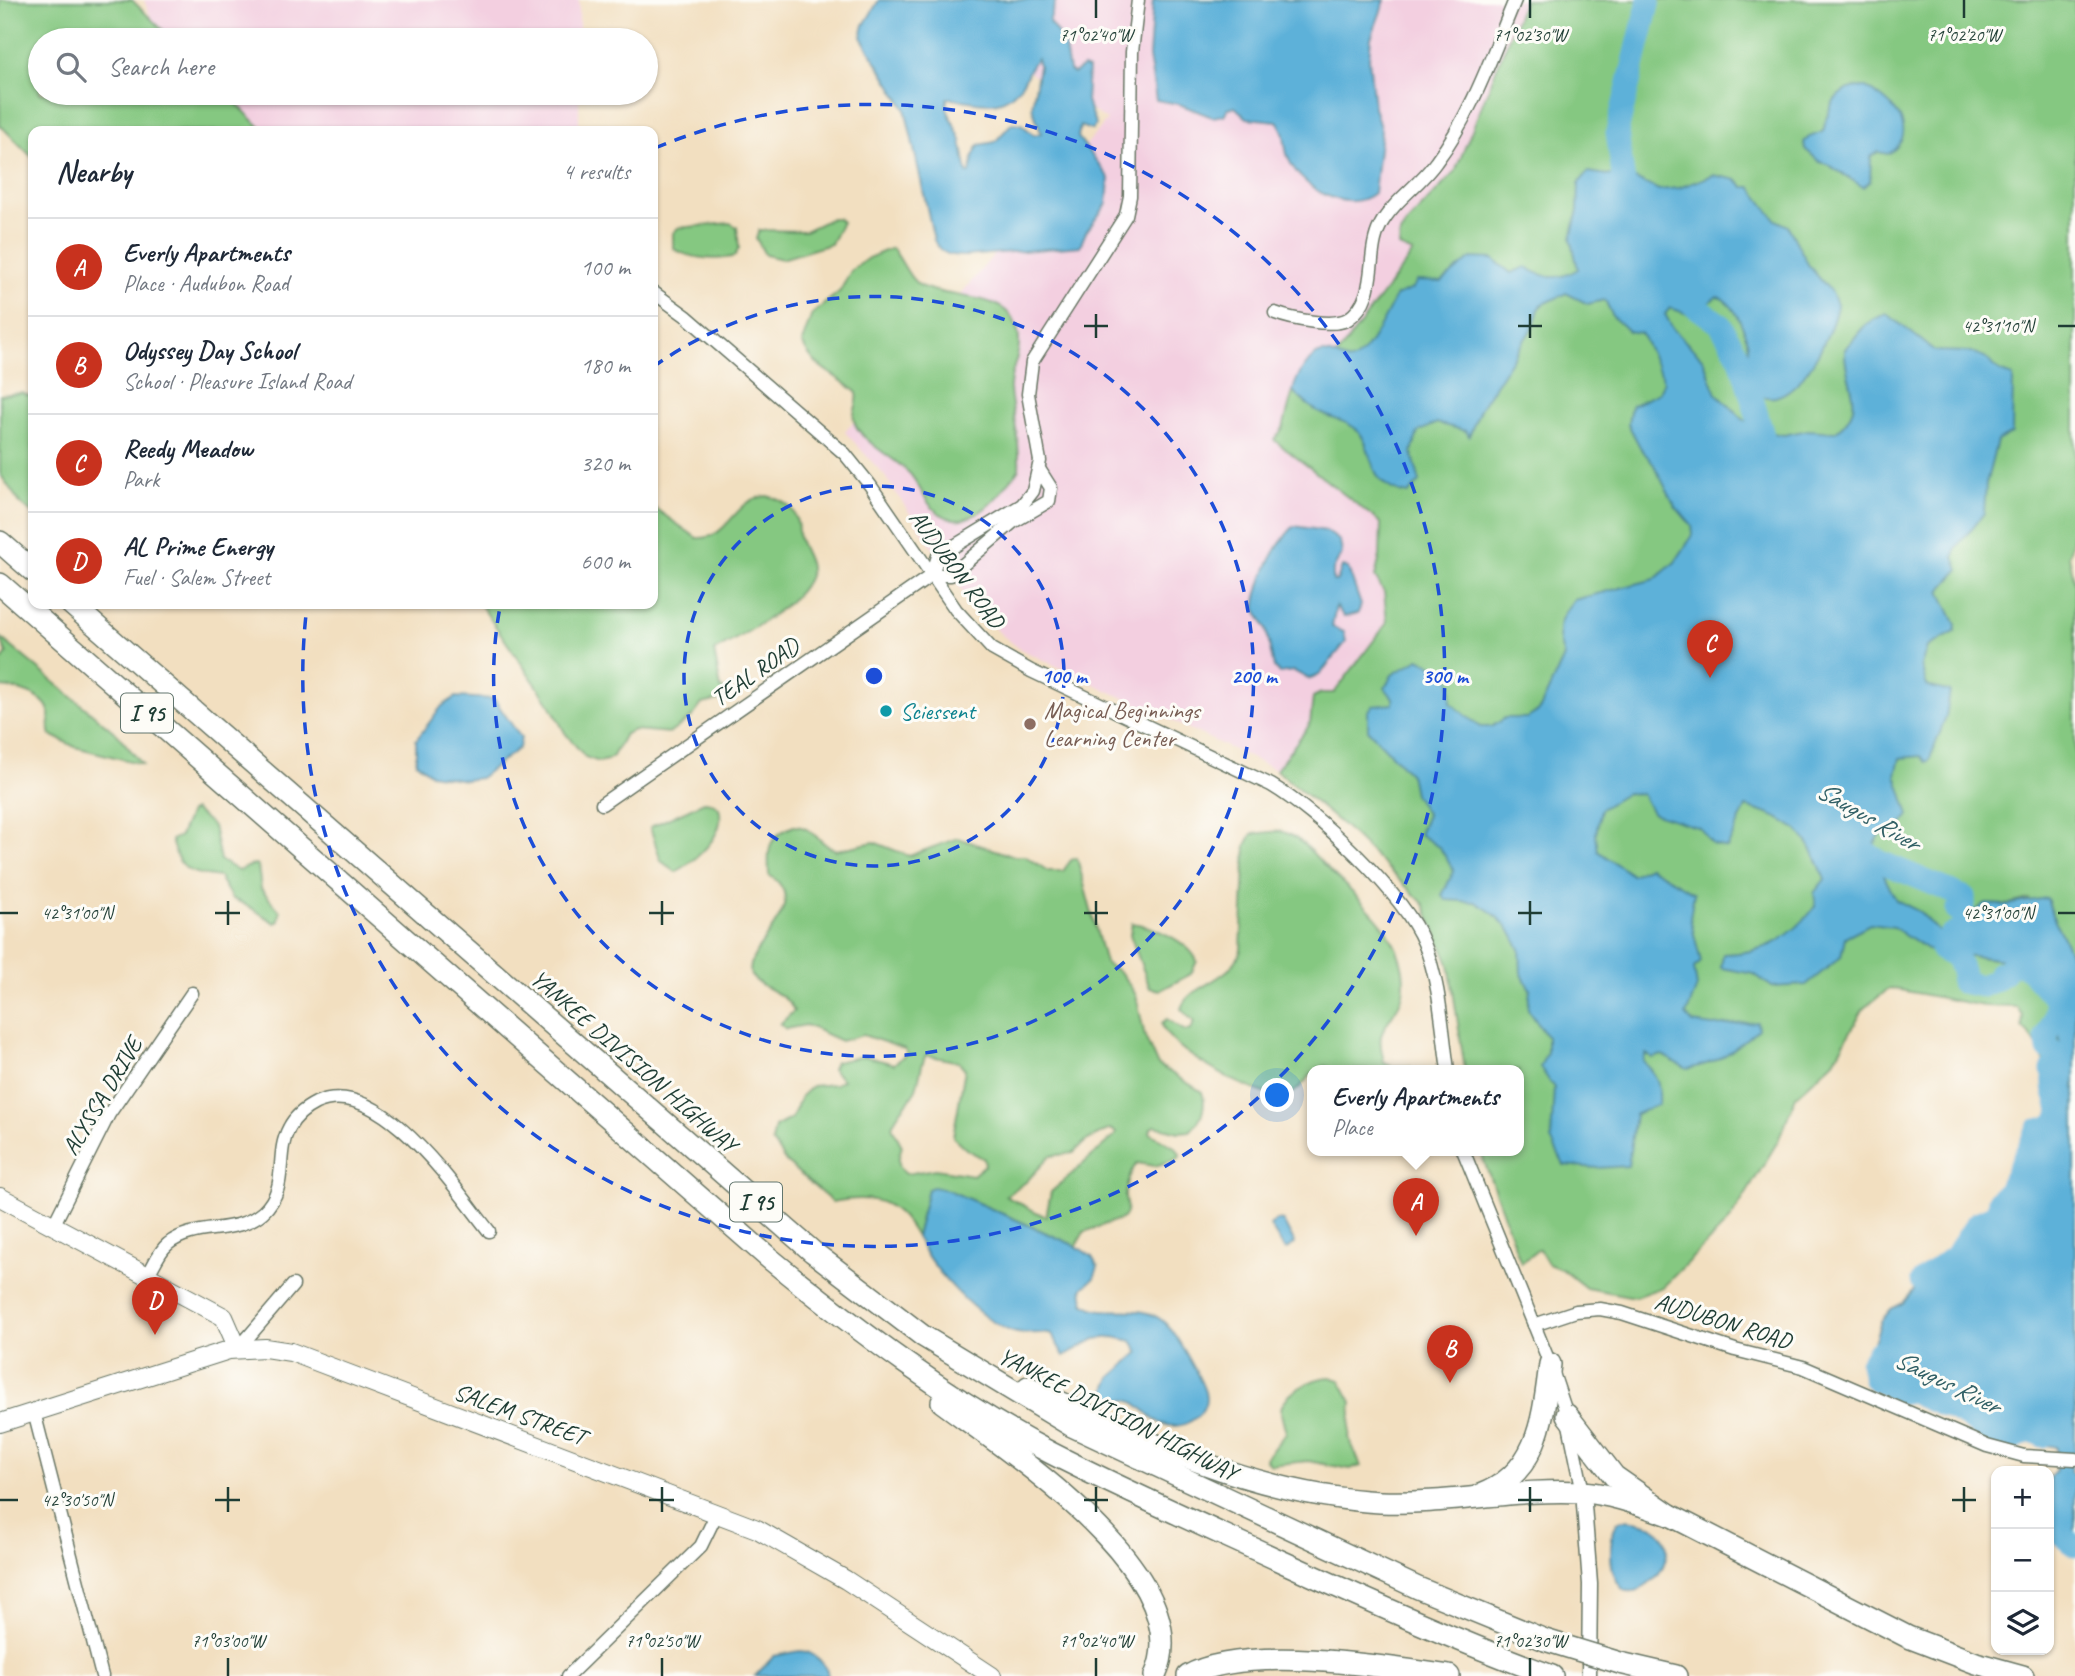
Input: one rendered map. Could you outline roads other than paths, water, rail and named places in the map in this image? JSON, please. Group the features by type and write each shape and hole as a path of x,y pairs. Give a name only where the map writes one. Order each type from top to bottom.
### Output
{"highway":[{"path":"0,542 28,567"},
{"name":"I 95","path":"0,584 28,609"},
{"name":"I 95","path":"29,609 769,1258 852,1326 930,1380 1050,1452 1194,1521 1461,1642 1552,1676"},
{"name":"YANKEE DIVISION HIGHWAY","path":"77,609 813,1252 923,1336 1072,1426 1418,1588 1545,1640 1620,1663 1676,1676"},
{"path":"852,1326 922,1387 1059,1491 1116,1548 1145,1586 1158,1614 1163,1647 1155,1676"},
{"path":"923,1336 1100,1422 1258,1482 1343,1499 1454,1501 1583,1492 1670,1515"},
{"path":"1454,1501 1495,1488 1518,1470 1531,1454 1542,1425 1550,1364"},
{"path":"1567,1415 1614,1476 1670,1515 1908,1637 1976,1663 2023,1676"},
{"path":"1188,1676 1215,1664 1255,1660 1449,1676"}],"main road":[{"path":"0,1198 54,1224 224,1317 238,1349"},
{"name":"SALEM STREET","path":"0,1423 238,1349 274,1349 308,1357 439,1410 717,1513 800,1552 992,1676"}],"street":[{"path":"1040,468 1035,487 1022,505 938,556 932,575 951,575 1013,522 1049,501 1051,488 1040,468 1028,394 1032,362 1122,224 1129,204 1132,52 1138,0"},
{"path":"1275,313 1293,319 1335,322 1347,319 1359,307 1370,281 1374,243 1381,223 1415,188 1454,136 1515,0"},
{"name":"AUDUBON ROAD","path":"658,296 686,316 845,454 968,625 992,649 1031,671 1271,785 1295,800 1352,854 1405,909 1419,931 1436,986 1447,1065"},
{"name":"TEAL ROAD","path":"602,804 932,575"},
{"name":"ALYSSA DRIVE","path":"54,1224 109,1114 192,993"},
{"path":"148,1275 161,1252 174,1240 233,1227 261,1214 278,1192 286,1134 295,1118 310,1106 329,1099 360,1102 389,1121 429,1158 489,1231"},
{"path":"1465,1156 1550,1364 1567,1415 1583,1492 1590,1584 1589,1676"},
{"path":"238,1349 293,1285"},
{"name":"AUDUBON ROAD","path":"1534,1325 1576,1311 1600,1309 1622,1312 1735,1350 1803,1367 1987,1446 2013,1454 2075,1459"},
{"path":"34,1412 102,1676"},
{"path":"568,1676 701,1546 717,1513"}],"water":[{"path":"879,0 1056,0 1049,22 1064,43 1069,71 1073,74 1083,67 1088,69 1086,101 1096,125 1091,130 1080,126 1078,137 1109,178 1107,204 1086,232 1080,246 966,256 951,255 940,249 934,240 905,108 861,37 864,25","holes":["1037,59 1039,66 1032,107 1041,133 1034,135 1021,124 1012,123 995,142 979,145 970,173 967,173 961,140 947,109 947,98 979,103 1006,99 1023,82"]},
{"path":"1153,0 1385,0 1371,38 1369,58 1374,107 1381,131 1374,193 1351,201 1338,199 1312,187 1293,168 1282,129 1277,121 1247,118 1235,107 1228,108 1224,115 1212,117 1179,104 1156,100 1149,57"},
{"path":"1863,87 1883,98 1892,107 1903,125 1903,135 1898,145 1888,154 1878,152 1871,157 1870,181 1863,187 1820,162 1805,149 1804,142 1823,132 1830,107 1839,95 1853,88"},
{"path":"1588,172 1635,179 1659,190 1679,188 1713,175 1737,180 1744,187 1751,187 1776,220 1788,226 1809,266 1833,294 1837,305 1819,352 1796,384 1783,394 1769,397 1755,392 1740,378 1737,372 1746,360 1748,351 1745,332 1735,312 1723,299 1716,297 1694,316 1670,308 1665,314 1673,329 1703,359 1717,394 1744,420 1768,432 1784,435 1808,430 1835,432 1846,422 1851,413 1853,393 1845,362 1845,349 1866,324 1886,313 1935,351 1972,352 1987,359 2001,372 2013,376 2012,433 1997,441 1986,484 1984,513 1956,548 1954,557 1959,570 1940,591 1956,625 1955,632 1927,647 1921,665 1927,686 1950,692 1946,717 1929,761 1926,762 1921,756 1900,758 1896,775 1909,815 1902,824 1880,835 1866,858 1883,874 1896,900 1920,912 1945,938 1984,904 2005,905 2047,898 2052,915 2075,963 2075,1447 2070,1471 2075,1477 2075,1537 2064,1544 2054,1540 2056,1447 2047,1445 2040,1439 1995,1431 1974,1424 1873,1379 1869,1360 1875,1351 1874,1342 1881,1321 1891,1309 1903,1303 1937,1262 1948,1263 1961,1254 1994,1207 2010,1193 2033,1155 2044,1124 2062,1121 2068,1103 2057,1096 2054,1089 2060,1079 2062,1058 2055,1003 2023,965 2005,960 1930,951 1893,927 1870,924 1845,937 1841,957 1806,985 1772,987 1754,974 1721,968 1723,954 1752,951 1776,942 1797,927 1816,906 1814,893 1825,879 1812,850 1805,839 1788,824 1746,807 1727,848 1712,844 1700,828 1652,813 1642,794 1627,793 1601,809 1596,834 1598,851 1632,875 1649,867 1694,893 1690,918 1701,962 1694,968 1697,987 1686,1015 1693,1023 1713,1026 1757,1022 1758,1029 1718,1059 1687,1069 1662,1055 1653,1058 1646,1054 1643,1061 1657,1080 1659,1104 1635,1114 1628,1166 1597,1168 1564,1165 1551,1140 1554,1088 1540,1067 1547,1052 1547,1037 1528,1009 1530,989 1521,973 1520,949 1509,929 1493,913 1475,902 1446,900 1442,895 1454,871 1440,848 1419,834 1427,815 1414,794 1410,774 1368,730 1368,711 1373,706 1393,704 1393,698 1385,688 1392,675 1419,659 1445,671 1451,682 1451,703 1480,727 1491,727 1505,718 1527,718 1539,711 1564,657 1559,627 1574,600 1655,579 1675,562 1693,535 1692,526 1675,506 1654,465 1640,447 1628,424 1631,406 1659,393 1664,381 1641,333 1628,331 1613,317 1605,300 1588,304 1566,293 1540,306 1534,325 1480,409 1469,436 1466,431 1437,423 1418,432 1412,452 1420,482 1408,494 1394,490 1378,476 1357,430 1314,409 1293,391 1304,368 1319,354 1328,353 1351,361 1358,357 1376,333 1396,296 1412,289 1417,281 1442,282 1471,258 1493,259 1511,273 1526,267 1539,274 1558,277 1578,269 1571,238 1578,210 1579,183"},
{"path":"1294,526 1326,531 1340,541 1342,553 1333,570 1333,581 1337,581 1342,567 1348,568 1361,605 1358,613 1344,617 1336,606 1332,627 1344,632 1346,642 1321,673 1309,679 1294,671 1279,673 1274,668 1266,628 1255,608 1268,564"},
{"path":"456,697 494,699 521,738 519,748 480,778 465,780 431,774 416,762 416,740 442,706"},
{"path":"933,1187 948,1190 1076,1246 1092,1257 1098,1267 1094,1278 1082,1289 1084,1303 1102,1310 1145,1312 1165,1323 1201,1381 1206,1401 1199,1415 1183,1424 1166,1425 1155,1420 1133,1402 1105,1392 1111,1377 1139,1352 1132,1341 1114,1337 1095,1339 1064,1356 1052,1335 1010,1331 970,1304 944,1278 916,1237 928,1189"},
{"path":"1276,1220 1283,1221 1295,1244 1285,1250 1270,1226"},
{"path":"1623,1520 1647,1524 1661,1534 1667,1547 1665,1561 1658,1574 1648,1585 1636,1591 1624,1590 1612,1567 1612,1538 1617,1522"},
{"path":"800,1651 818,1659 828,1676 755,1676 774,1656"}],"waterway":[{"name":"Saugus River","path":"1627,205 1617,132 1649,0"},
{"name":"Saugus River","path":"1678,294 1720,324 1740,358 1770,459"},
{"name":"Saugus River","path":"1843,837 1881,862 1964,897 1964,905 1957,911 1962,911 1964,918 1961,931 1950,935 1956,947 1947,950 1943,947 1941,950 1957,957 1963,974 1961,982 1982,986 1997,979 1999,973 2003,975 2010,966 2022,964 2057,1003 2055,1018 2046,1037 2048,1049 2055,1052 2057,1065 2052,1070 2059,1076 2054,1079 2054,1089 2060,1119 2048,1128 2037,1130 2008,1191 1999,1200 1995,1215 1977,1223 1956,1255 1922,1281"},
{"name":"Saugus River","path":"1878,1351 1871,1363 1874,1379 1900,1393 1910,1391 1953,1410 2003,1440 2010,1442 2030,1432 2042,1436"},
{"name":"Saugus River","path":"2058,1518 2056,1529 2075,1546"}],"place":[{"name":"Reedy Meadow","path":"1710,678"},
{"name":"Sciessent","path":"886,711"},
{"name":"Magical Beginnings Learning Center","path":"1030,724"},
{"name":"Everly Apartments","path":"1416,1236"},
{"name":"AL Prime Energy","path":"155,1335"},
{"name":"Odyssey Day School","path":"1450,1383"}]}
